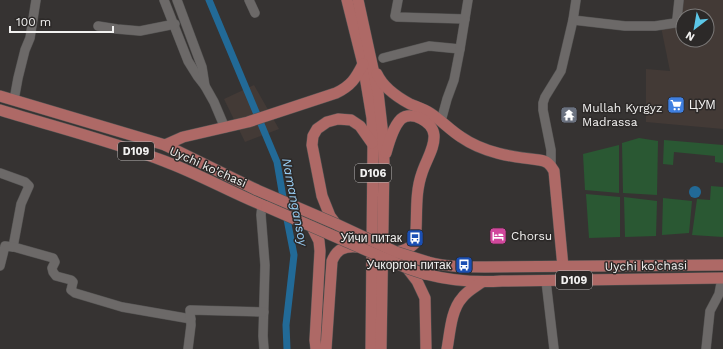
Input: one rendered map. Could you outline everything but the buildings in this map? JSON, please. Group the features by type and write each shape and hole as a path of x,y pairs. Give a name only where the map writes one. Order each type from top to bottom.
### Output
{"main road":[{"name":"D106","path":"347,0 378,92 383,136 384,163 381,349"},
{"name":"D106","path":"358,0 363,45"},
{"name":"D106","path":"367,61 373,145 371,349"},
{"path":"165,145 183,137 248,122 336,93 350,84 367,61 380,81 392,92 408,103 429,112 460,137 479,147 506,155 546,161 551,165 554,170 563,267"},
{"name":"Uychi ko'chasi","path":"0,96 165,145 257,190 336,224"},
{"name":"Uychi ko'chasi","path":"0,110 165,161 264,206"},
{"path":"384,163 395,127 402,119 412,116 422,118 426,121 434,133 434,144 418,184 415,243 404,251 396,252"},
{"path":"336,224 330,216 322,196 312,145 313,136 317,129 327,122 338,119 351,120 360,126 373,145"},
{"path":"202,177 207,165"},
{"name":"D109","path":"264,206 406,268"},
{"name":"D109","path":"336,224 396,252 436,264 465,267 563,267"},
{"path":"312,227 319,241 320,252 315,340 316,349"},
{"path":"326,349 333,257 343,248 357,247"},
{"name":"Uychi ko’chasi","path":"563,267 723,265"},
{"path":"406,268 417,281 425,298 426,349"},
{"name":"Uychi ko’chasi","path":"406,268 444,279 482,282 723,278"},
{"path":"447,349 453,317 458,303 462,297 482,282"}],"street":[{"path":"14,100 25,50 30,38 36,0"},
{"path":"164,0 175,24 188,61 214,102 225,128"},
{"path":"177,0 202,67 205,86"},
{"path":"249,0 255,14"},
{"path":"398,0 395,16 397,17 465,19"},
{"path":"441,121 454,80 468,0"},
{"path":"551,165 551,150 543,103 561,71 576,0"},
{"path":"573,20 625,26 655,26 675,23 677,19 679,0"},
{"path":"98,26 117,30 140,31 175,24"},
{"path":"383,58 429,46 460,49"},
{"path":"0,173 25,182 28,186 21,204 12,247"},
{"path":"264,206 262,215 266,264 263,336 264,349"},
{"path":"0,266 5,247 7,246 52,258 55,262 52,268 53,272 56,276 72,280 71,290 73,292 94,300 122,307 191,319"},
{"path":"706,349 710,311 719,294 723,278"},
{"path":"546,281 554,349"},
{"path":"188,349 191,325 190,310 264,312"}],"shaded area":[{"path":"681,0 723,0 723,129 646,122 646,69 670,71 661,27 675,28 675,48 715,48 715,8 680,8"},
{"path":"254,85 279,129 245,142 224,99"}],"green space":[{"path":"639,138 658,141 657,195 623,193 622,143"},
{"path":"664,140 723,145 723,163 715,162 715,156 674,152 673,165 663,164"},
{"path":"619,145 619,193 585,190 583,154"},
{"path":"711,186 723,187 723,237 692,235 697,199 710,200"},
{"path":"586,194 620,197 620,237 589,238"},
{"path":"624,197 657,201 656,236 625,237"},
{"path":"663,198 692,201 689,233 662,235"}],"water":[{"path":"693,186 697,186 701,192 697,198 693,198 689,194 689,190"}],"waterway":[{"name":"Namangansoy","path":"209,0 277,162 284,203"},
{"name":"Namangansoy","path":"286,214 294,255 286,325 287,349"}],"place":[{"name":"ЦУМ","path":"676,105"},
{"name":"Mullah Kyrgyz Madrassa","path":"569,115"},
{"name":"Chorsu","path":"498,236"},
{"name":"Уйчи питак","path":"415,238"},
{"name":"Учкоргон питак","path":"464,265"}]}
